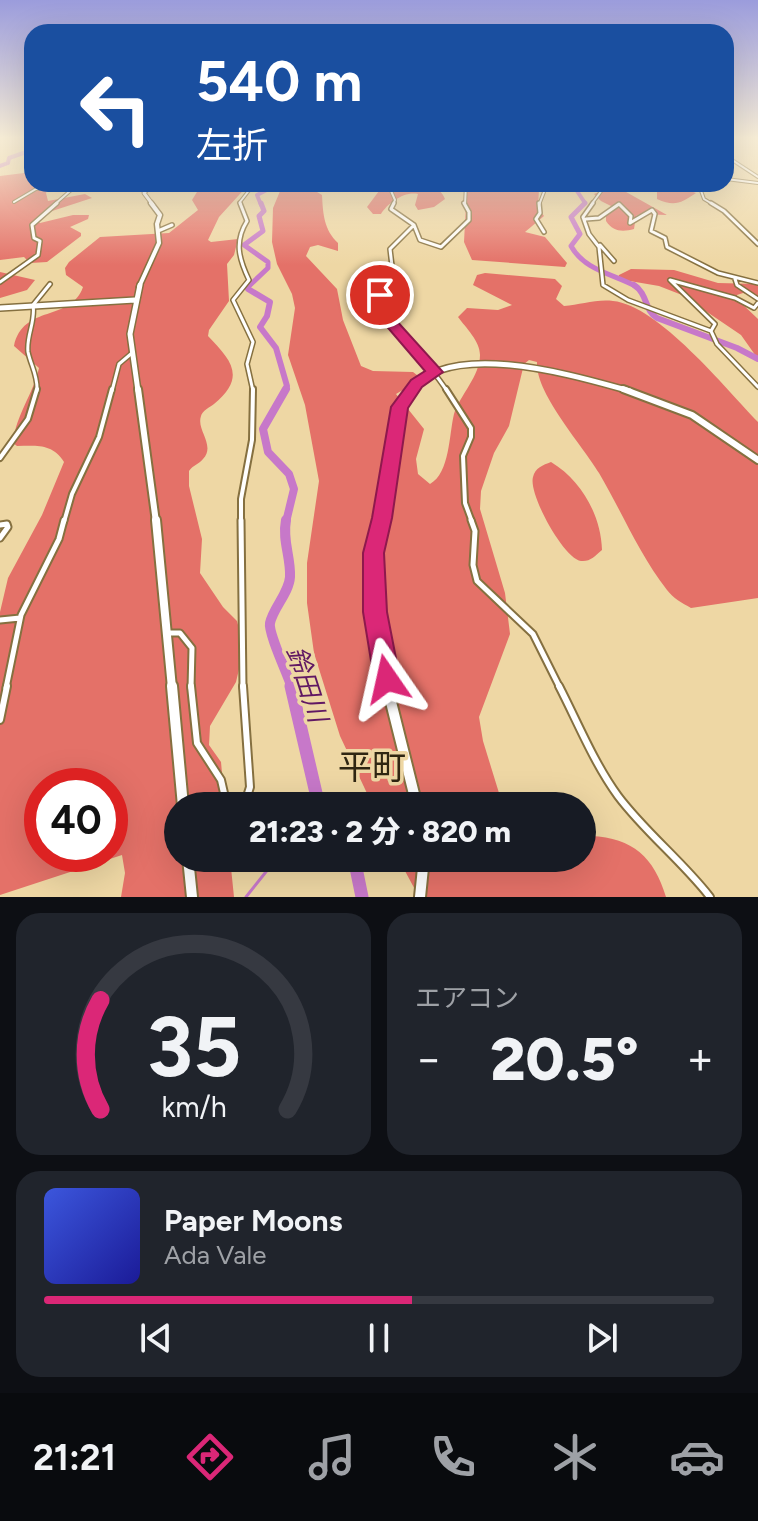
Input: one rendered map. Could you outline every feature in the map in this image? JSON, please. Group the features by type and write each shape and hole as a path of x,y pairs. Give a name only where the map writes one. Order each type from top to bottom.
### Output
{"street":[{"path":"14,202 31,192"},
{"path":"0,282 38,255 40,241 34,238 32,225 69,192"},
{"path":"145,192 159,212 159,243 135,300 130,334 153,493 182,792"},
{"path":"248,192 240,202 247,221 240,231 236,251 249,280 233,300 253,342 247,364 253,381 252,440 241,499 241,654 248,792"},
{"path":"392,192 395,200 391,209 414,223 419,228 420,240 434,247 445,247 469,220 469,212 463,202 465,192"},
{"path":"544,192 536,219 544,232"},
{"path":"701,192 704,199 724,211 758,244"},
{"path":"599,194 584,220 589,234 614,261"},
{"path":"584,220 586,217 599,218 619,204 631,216 630,223 652,210 655,214 650,230 665,238 665,246 735,279 758,283"},
{"path":"158,231 172,225"},
{"path":"414,225 390,249 392,266 385,275 377,305 407,344 435,372 471,428 471,437 463,456 465,503 475,531 473,565 477,581 533,634 605,777 620,799 691,872 710,897"},
{"path":"598,244 600,275 606,287 642,305 683,317 713,333"},
{"path":"735,279 737,285 758,301 754,308 735,298 670,280 715,324 713,333 717,344 758,387"},
{"path":"0,458 20,434 35,397 36,373 28,348 35,300 50,284"},
{"path":"0,308 135,300"},
{"path":"0,720 20,618 33,586 59,539 72,494 99,437 119,364 132,353"},
{"path":"414,792 381,652 373,596 373,553 382,518 399,407 416,384 435,372 466,364 501,364 569,377 626,390 672,405 700,419 758,460"},
{"path":"0,525 7,524 8,527 0,538"},
{"path":"0,620 20,618"},
{"path":"168,633 180,633 192,648 190,678 197,743 221,780 224,792"},
{"path":"189,872 192,897"},
{"path":"420,897 423,872"}],"shaded area":[{"path":"0,181 24,181 24,192 46,192 48,201 85,194 92,198 46,213 38,221 89,215 88,219 70,227 81,236 47,262 30,263 24,257 0,260"},
{"path":"197,192 242,192 219,217 208,240 238,239 234,255 227,264 229,301 208,336 229,361 233,377 224,394 202,414 200,421 207,443 206,454 189,471 189,486 202,539 200,573 223,607 237,621 244,648 236,682 210,726 209,745 221,762 224,792 164,792 164,872 231,872 234,897 121,897 125,872 128,872 128,768 24,768 24,872 70,872 0,895 0,612 8,578 42,515 64,462 49,449 13,443 17,423 39,368 14,346 27,324 77,298 83,287 66,275 65,268 100,237 169,233 198,210 192,200"},
{"path":"280,192 317,192 322,195 325,221 338,243 338,251 318,245 310,247 306,256 337,289 343,320 361,366 373,371 413,372 422,379 396,394 424,429 416,459 418,474 430,484 437,479 445,462 454,414 479,363 478,345 458,317 467,308 498,310 512,305 473,285 477,275 485,273 555,279 562,286 556,299 564,306 613,301 631,306 650,317 710,370 758,422 758,598 691,608 669,593 648,562 599,473 552,404 538,375 537,362 529,360 524,364 509,426 494,453 481,491 480,509 505,593 510,634 479,717 499,792 366,792 340,736 314,653 307,603 307,563 319,481 305,405 288,355 295,308 292,294 277,264 272,242 273,208"},
{"path":"378,192 440,192 445,199 434,207 418,210 415,205 418,194 407,194 392,202 381,214 373,214 367,207"},
{"path":"467,192 539,192 538,208 544,216 525,232 545,237 567,263 565,267 472,260 464,242"},
{"path":"626,192 667,215 640,214 636,216 634,229 615,229 606,221 606,216 615,208 594,194"},
{"path":"657,192 696,193 673,203 657,199"},
{"path":"631,269 674,270 718,283 758,284 758,297 743,293 737,295 737,299 758,319 758,359 741,335 682,295 659,286 618,279 619,275"},
{"path":"0,272 35,280 27,290 0,298"},
{"path":"551,462 580,489 598,524 602,550 590,560 574,558 566,549 549,525 536,497 534,474"},
{"path":"596,837 619,841 640,852 655,871 666,897 419,897 406,872 596,872"}],"waterway":[{"name":"鈴田川","path":"261,205 257,195 263,192"},
{"path":"578,192 585,203 571,217 580,234 571,246 592,267 635,286"},
{"name":"鈴田川","path":"248,287 268,268 268,262 244,245 263,231 259,216 264,211 261,203"},
{"path":"635,286 657,318 758,359"},
{"name":"鈴田川","path":"248,287 270,302 267,316 260,327 276,348 287,386 285,390"},
{"name":"鈴田川","path":"285,390 263,429 268,452 289,474 294,489 286,522"},
{"name":"鈴田川","path":"286,520 290,577 270,628 292,688"},
{"name":"鈴田川","path":"291,686 316,792"},
{"path":"246,897 266,872"},
{"path":"357,872 362,897"}],"district":[{"name":"平町","path":"372,767"}],"route":[{"path":"380,295 378,308 435,372 416,384 399,407 382,518 373,553 375,612 387,679"}]}
